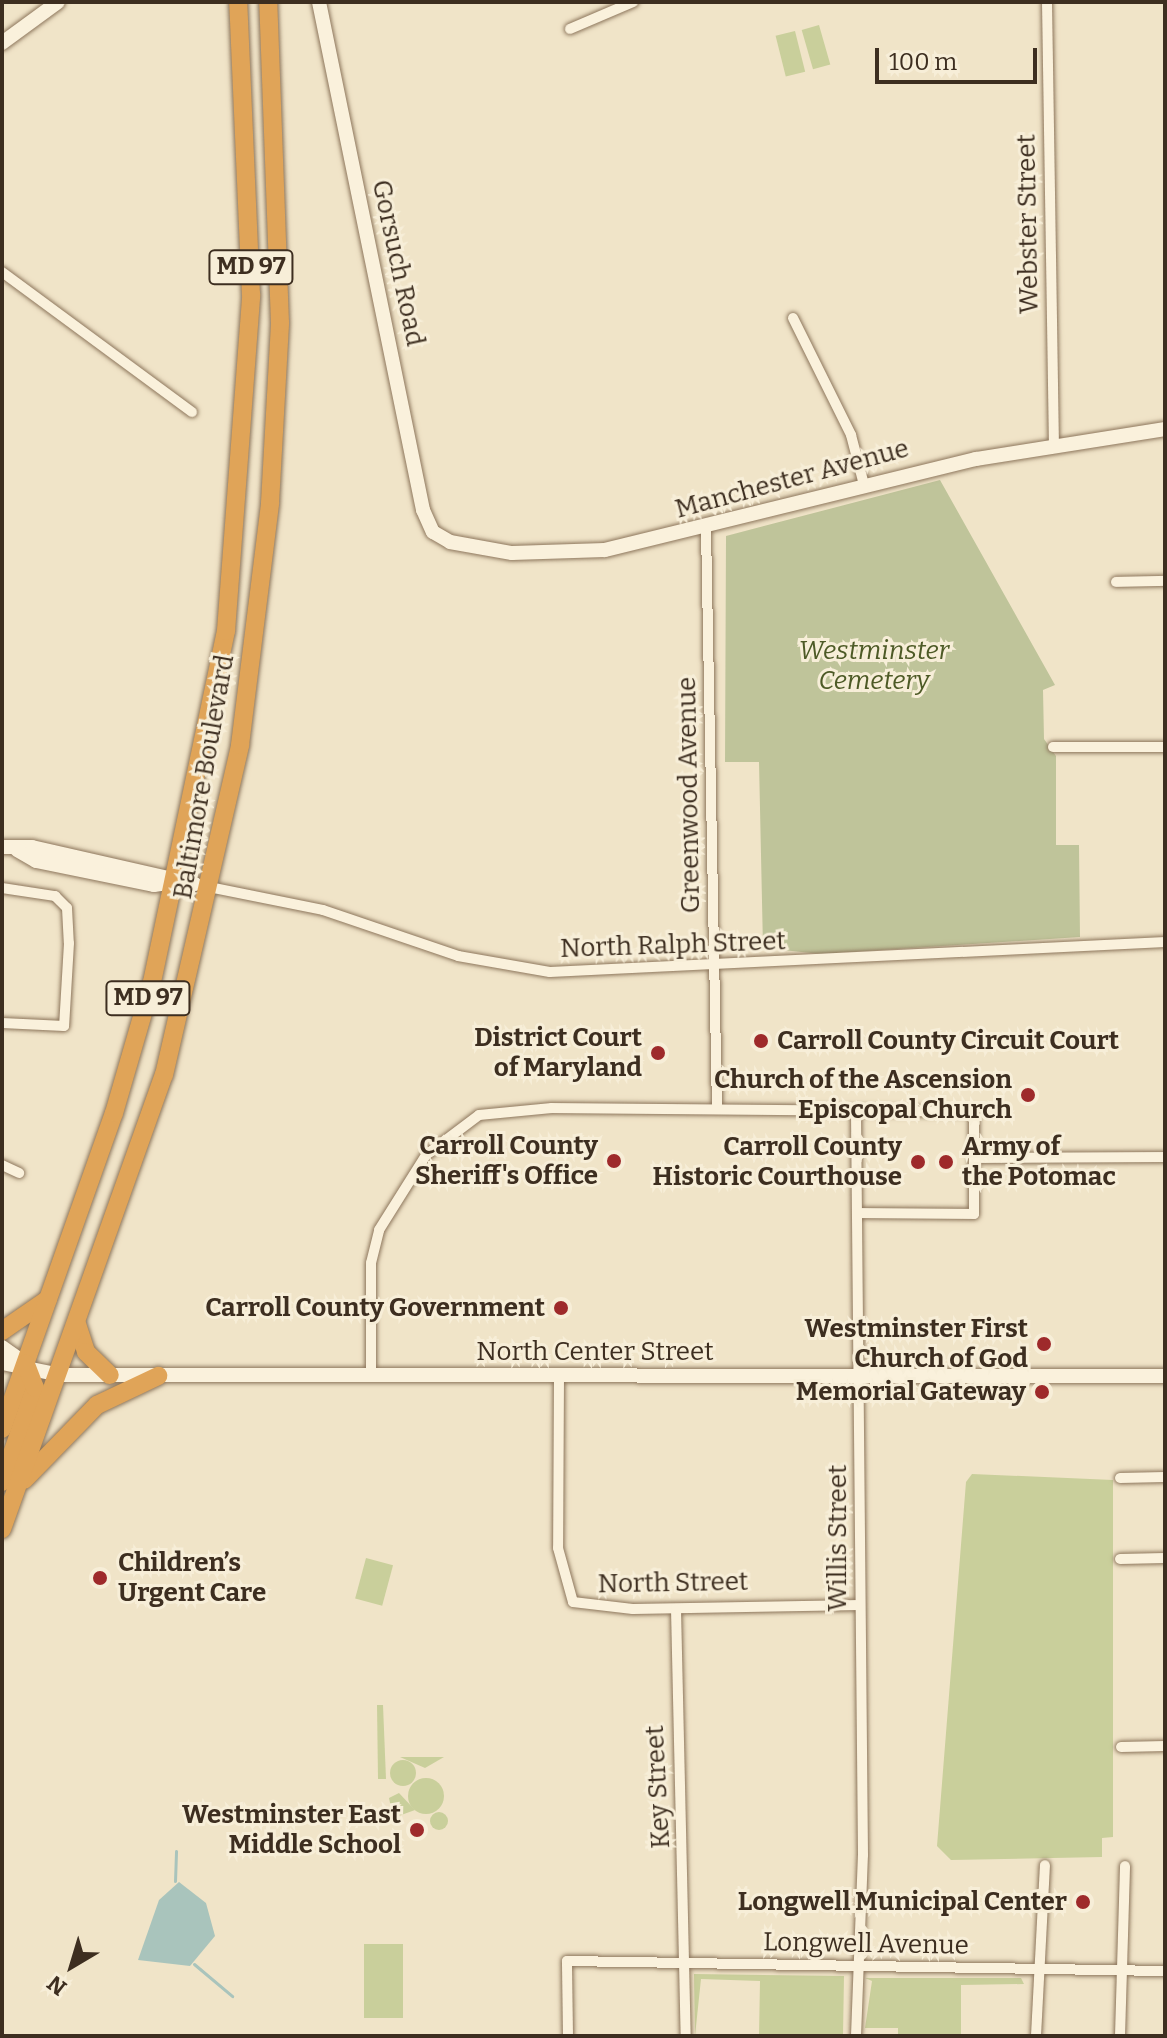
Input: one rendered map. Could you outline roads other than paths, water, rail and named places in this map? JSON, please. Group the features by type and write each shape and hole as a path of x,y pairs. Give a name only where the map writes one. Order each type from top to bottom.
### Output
{"highway":[{"name":"Baltimore Boulevard","path":"2,1529 10,1483 60,1375 164,1075 195,884 230,603 245,451 251,251 238,2"},
{"name":"Baltimore Boulevard","path":"2,1429 195,884 240,745 272,478 280,236 268,2"},
{"path":"2,1331 48,1299"},
{"path":"77,1324 86,1352 110,1375"},
{"path":"10,1483 35,1388 26,1364"},
{"path":"10,1483 97,1405 158,1376"}],"street":[{"path":"2,43 58,2"},
{"name":"Gorsuch Road","path":"319,2 433,532"},
{"path":"570,29 633,2"},
{"name":"Webster Street","path":"1047,2 1054,445"},
{"path":"2,272 192,412"},
{"path":"793,318 851,435 864,485"},
{"name":"Manchester Avenue","path":"433,532 464,547 512,553 605,550 706,528 864,485 1054,445 1165,429"},
{"name":"Greenwood Avenue","path":"706,528 717,1109"},
{"path":"1116,582 1165,581"},
{"path":"1053,747 1165,747"},
{"path":"10,848 195,884"},
{"name":"North Ralph Street","path":"195,884 323,910 506,966 550,972 713,968 980,947 1165,942"},
{"path":"2,888 55,896 67,908 69,943 64,1026 2,1023"},
{"path":"371,1374 371,1263 379,1230 426,1155 454,1128 479,1115 529,1108 974,1112 974,1214 858,1213"},
{"name":"Willis Street","path":"856,1111 861,1966 856,2036"},
{"path":"974,1158 1165,1157"},
{"path":"2,1165 19,1173"},
{"name":"North Center Street","path":"2,1347 26,1364"},
{"name":"North Center Street","path":"2,1363 26,1364 60,1375 1165,1376"},
{"name":"North Street","path":"559,1376 558,1548 566,1592 583,1606 676,1609 860,1605"},
{"path":"1120,1478 1165,1477"},
{"path":"1120,1559 1165,1558"},
{"name":"Key Street","path":"676,1609 686,2036"},
{"path":"1121,1747 1165,1746"},
{"path":"1036,2036 1036,1969 1045,1865"},
{"path":"1120,2036 1125,1866"},
{"name":"Longwell Avenue","path":"568,2036 567,1961 1165,1971"}],"water":[{"path":"179,1882 206,1903 215,1936 190,1966 138,1960 159,1900"}],"waterway":[{"path":"175,1881 176,1851"},
{"path":"194,1964 232,1996"}],"place":[{"name":"Carroll County Circuit Court","path":"761,1041"},
{"name":"District Court of Maryland","path":"658,1053"},
{"name":"Church of the Ascension Episcopal Church","path":"1028,1095"},
{"name":"Carroll County Sheriff's Office","path":"614,1161"},
{"name":"Carroll County Historic Courthouse","path":"918,1162"},
{"name":"Army of the Potomac","path":"946,1162"},
{"name":"Carroll County Government","path":"561,1308"},
{"name":"Westminster First Church of God","path":"1044,1344"},
{"name":"Memorial Gateway","path":"1042,1392"},
{"name":"Children’s Urgent Care","path":"100,1578"},
{"name":"Westminster East Middle School","path":"417,1830"},
{"name":"Longwell Municipal Center","path":"1083,1902"}],"park label":[{"name":"Westminster Cemetery","path":"874,666"}]}
